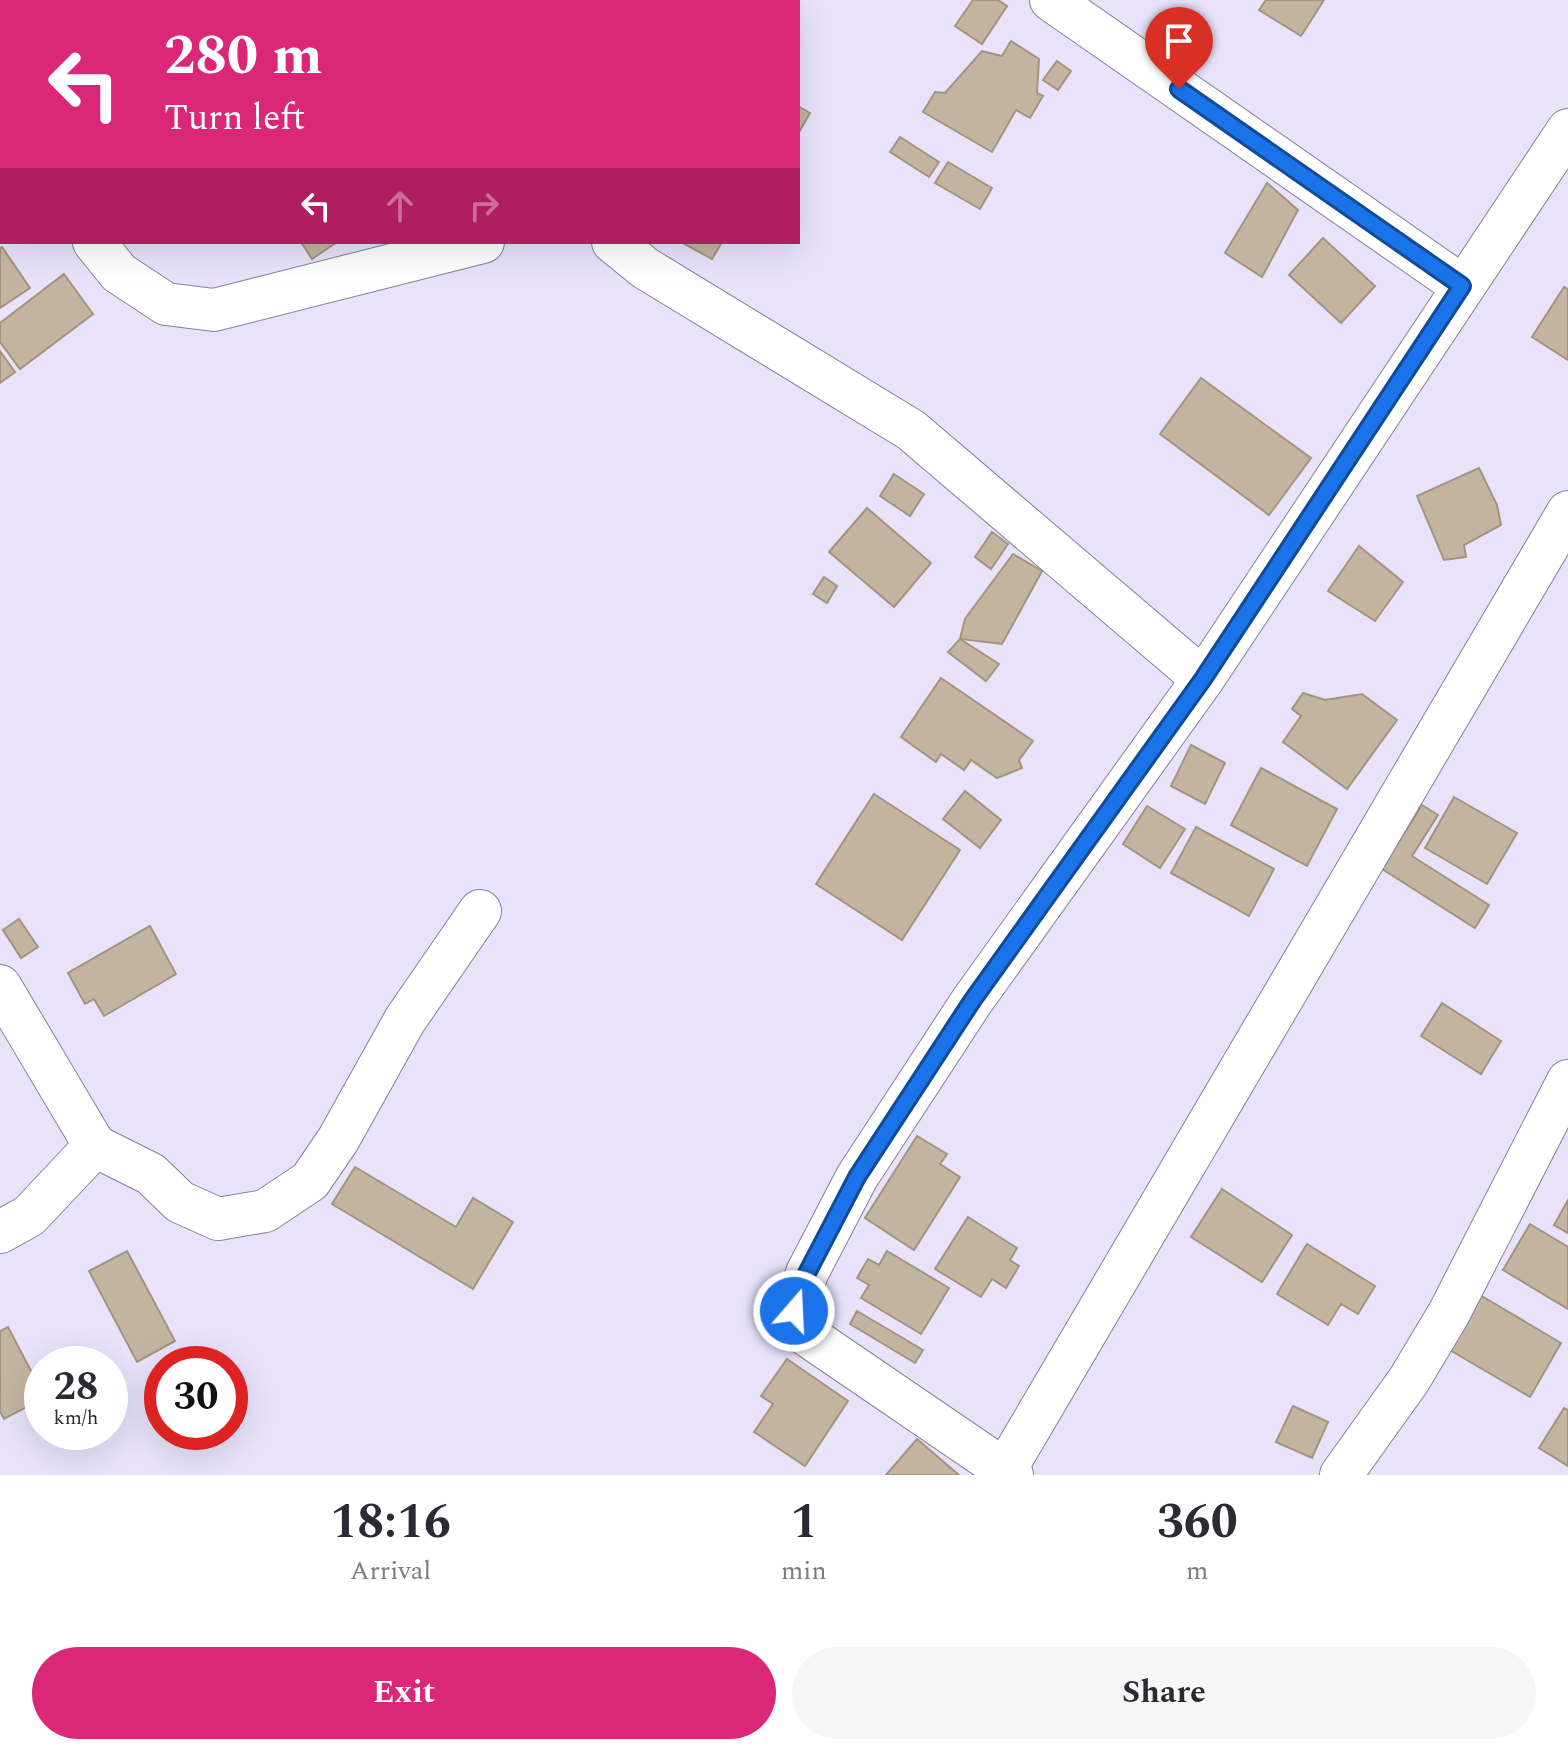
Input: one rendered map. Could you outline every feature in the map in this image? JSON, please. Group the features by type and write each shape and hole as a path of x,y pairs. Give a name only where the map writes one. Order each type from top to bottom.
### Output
{"street":[{"path":"1051,0 1462,286"},
{"path":"1568,130 1203,679 972,1001 857,1177 807,1273 794,1311 798,1329 1009,1472 1568,512"},
{"path":"96,244 119,273 166,304 214,310 475,244"},
{"path":"615,244 645,268 911,430 1203,679"},
{"path":"0,986 95,1146 151,1174 180,1202 218,1219 265,1211 310,1181 338,1140 405,1020 480,911"},
{"path":"1341,1475 1409,1380 1449,1313 1558,1123 1568,1081"},
{"path":"0,1232 29,1216 95,1146"}],"building":[{"path":"973,0 998,0 1007,6 982,44 955,26"},
{"path":"1266,0 1324,0 1301,36 1259,10"},
{"path":"1011,41 1039,59 1037,93 1043,96 1030,118 1016,110 992,152 923,112 935,92 945,93 982,51 1002,56"},
{"path":"1057,61 1071,71 1058,90 1043,80"},
{"path":"800,107 810,113 800,130"},
{"path":"900,137 939,162 929,177 890,152"},
{"path":"948,162 992,188 980,209 935,183"},
{"path":"1267,183 1298,210 1262,277 1225,253"},
{"path":"1323,238 1375,286 1341,323 1289,275"},
{"path":"302,244 334,244 312,259"},
{"path":"685,244 721,244 712,259"},
{"path":"0,248 30,288 0,308"},
{"path":"64,274 93,314 20,369 0,342 0,323"},
{"path":"1564,287 1568,289 1568,360 1532,337"},
{"path":"0,351 15,372 0,383"},
{"path":"1201,378 1311,458 1269,515 1160,434"},
{"path":"1479,468 1497,505 1501,525 1464,545 1466,557 1444,560 1417,496"},
{"path":"894,474 924,494 910,516 880,496"},
{"path":"867,508 931,563 894,607 829,552"},
{"path":"992,532 1008,544 991,569 975,557"},
{"path":"1359,546 1403,582 1375,621 1328,591"},
{"path":"1013,554 1042,571 1002,644 960,639 965,619"},
{"path":"824,577 837,586 827,603 813,594"},
{"path":"960,639 999,664 986,681 948,652"},
{"path":"941,678 1033,741 1019,760 1022,768 997,778 971,760 964,770 941,754 936,762 901,737"},
{"path":"1303,693 1325,700 1362,694 1397,720 1347,789 1283,742 1301,716 1292,709"},
{"path":"1191,745 1225,763 1205,804 1171,786"},
{"path":"1261,768 1337,809 1307,866 1231,825"},
{"path":"965,791 1001,820 980,848 943,819"},
{"path":"874,794 960,850 902,940 816,884"},
{"path":"1454,797 1517,833 1487,884 1425,848"},
{"path":"1422,805 1438,815 1412,856 1489,905 1475,928 1382,869"},
{"path":"1147,806 1185,829 1160,868 1123,844"},
{"path":"1196,827 1274,869 1249,916 1171,873"},
{"path":"19,919 38,947 21,958 3,930"},
{"path":"150,926 176,974 104,1016 94,999 85,1004 68,973"},
{"path":"1442,1003 1501,1041 1481,1074 1421,1036"},
{"path":"917,1136 947,1154 940,1164 960,1177 914,1250 865,1218"},
{"path":"355,1167 456,1227 473,1198 513,1222 473,1289 332,1204"},
{"path":"1222,1189 1292,1235 1262,1282 1191,1237"},
{"path":"1568,1200 1568,1233 1554,1225"},
{"path":"968,1217 1017,1248 1010,1260 1019,1266 1006,1288 992,1279 981,1297 935,1269"},
{"path":"1530,1224 1568,1247 1568,1309 1503,1270"},
{"path":"1307,1244 1375,1286 1358,1314 1341,1304 1328,1325 1277,1294"},
{"path":"127,1251 175,1341 166,1346 144,1346 144,1358 137,1362 89,1271"},
{"path":"887,1251 949,1288 921,1334 861,1298 869,1285 857,1278 868,1259 879,1265"},
{"path":"1480,1295 1561,1343 1530,1397 1448,1349"},
{"path":"857,1311 923,1350 915,1363 850,1324"},
{"path":"8,1327 24,1358 24,1408 4,1419 0,1411 0,1331"},
{"path":"787,1359 848,1401 805,1466 754,1432 773,1404 761,1396"},
{"path":"1293,1406 1328,1422 1312,1458 1276,1442"},
{"path":"1564,1408 1568,1410 1568,1466 1539,1448"},
{"path":"917,1439 959,1475 886,1475"}],"route":[{"path":"794,1311 807,1273 857,1177 972,1001 1203,679 1462,286 1179,89"}]}
